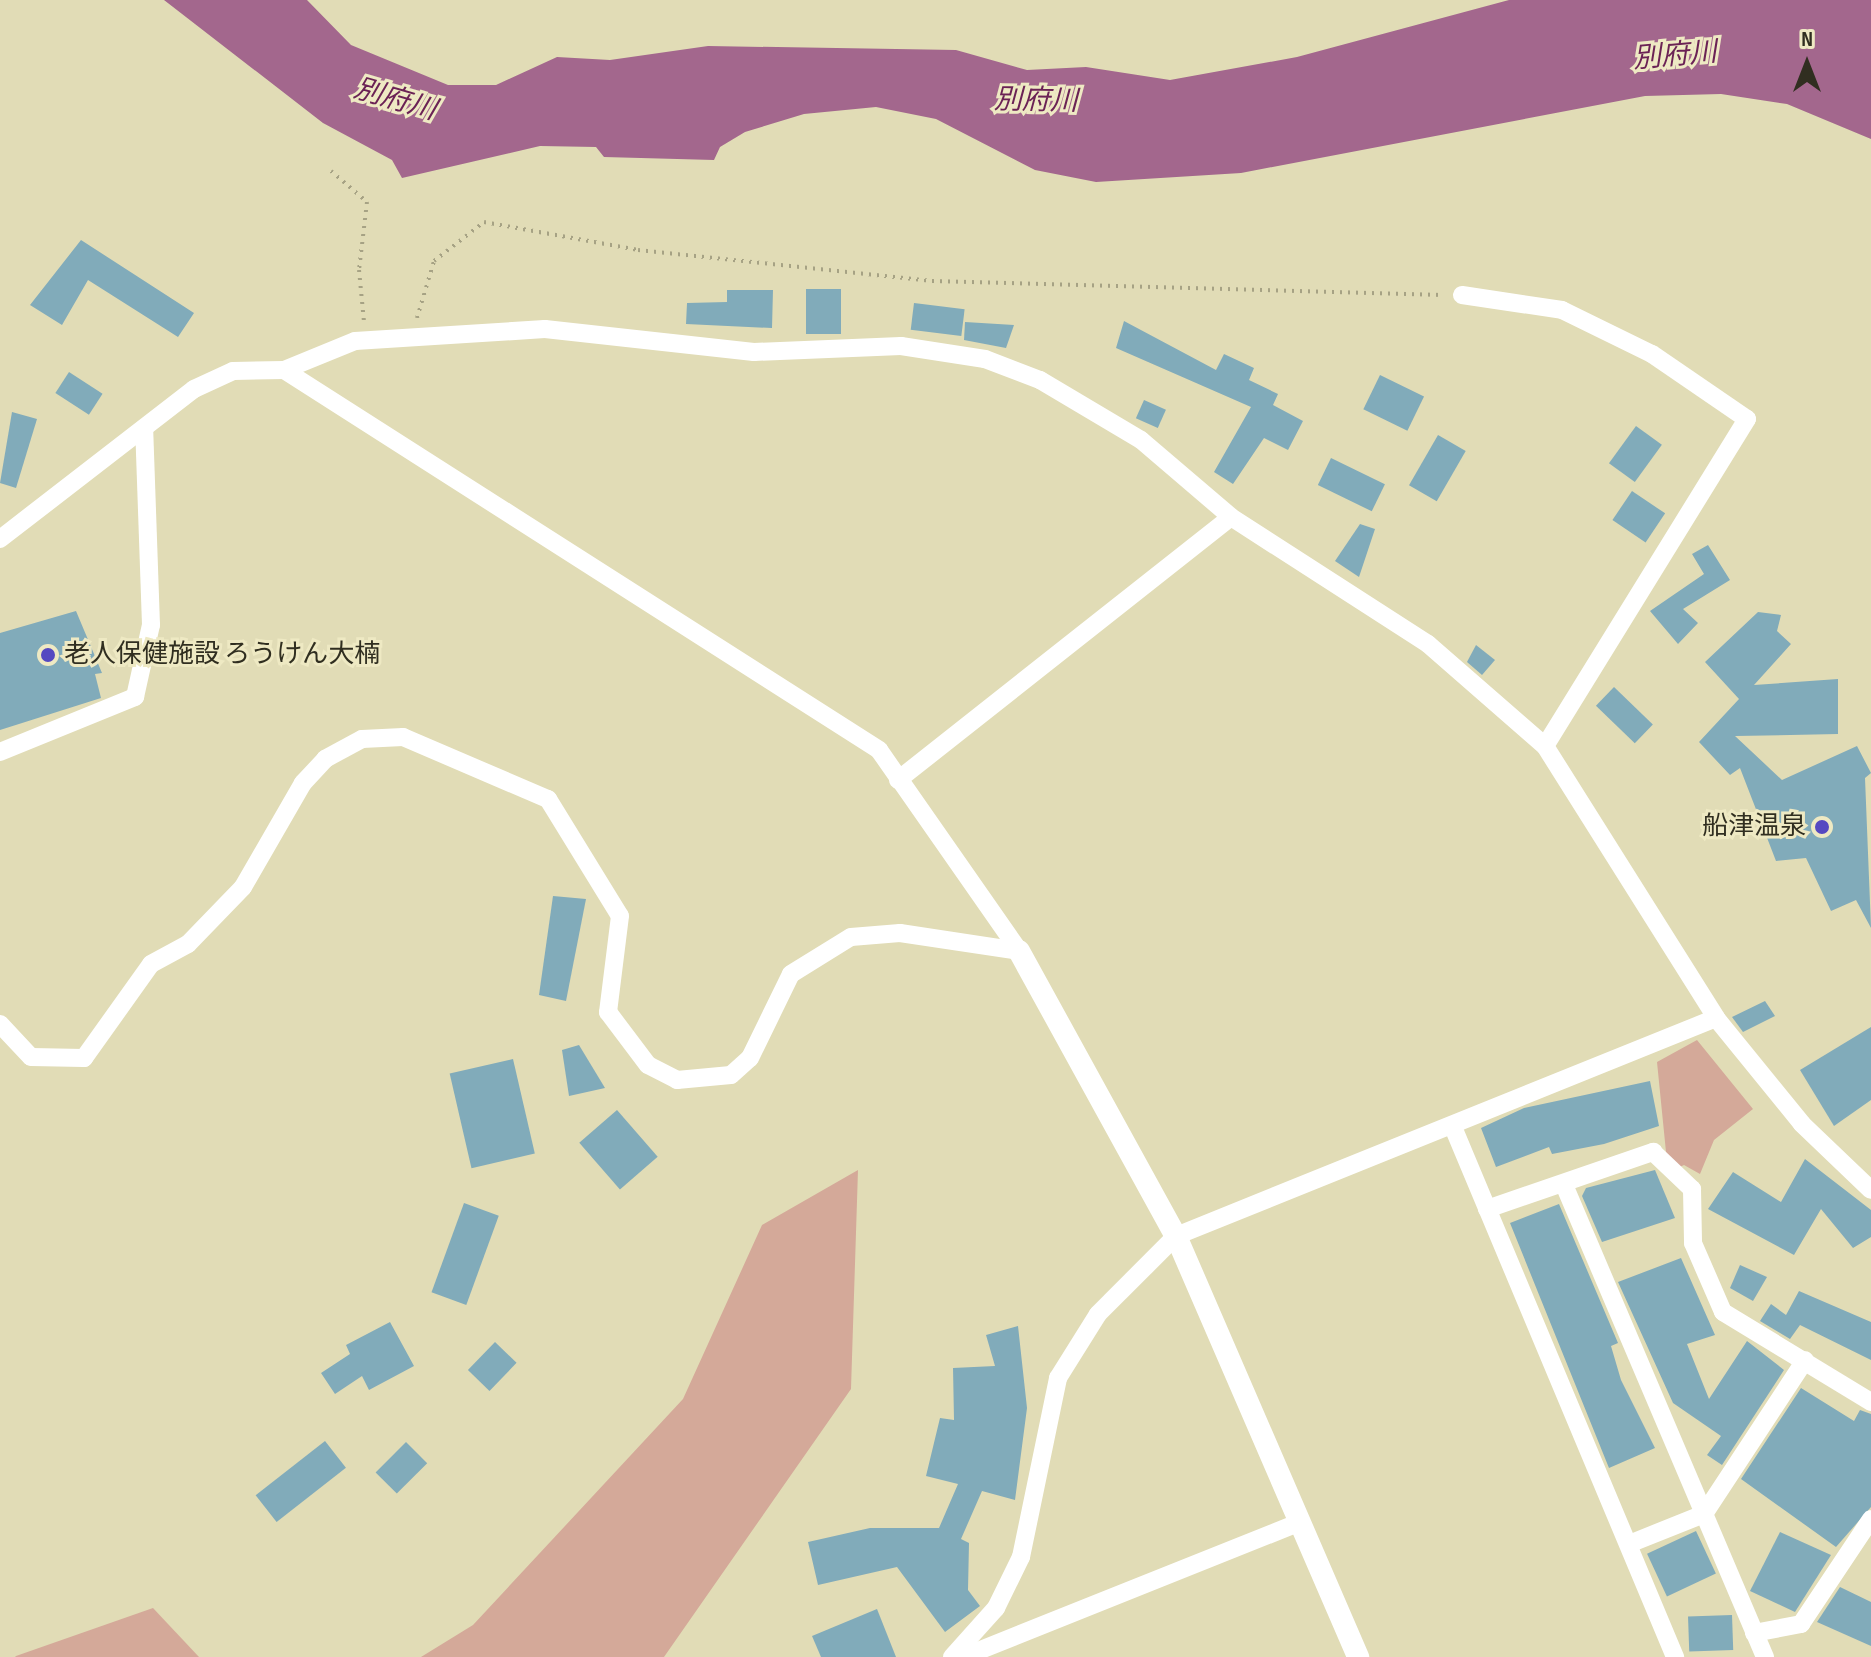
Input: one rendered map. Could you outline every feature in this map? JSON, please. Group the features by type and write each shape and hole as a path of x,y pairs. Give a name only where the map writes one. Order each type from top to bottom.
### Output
{"street":[{"path":"1462,295 1562,310 1652,354 1747,419 1545,746"},
{"path":"0,539 194,389 233,371 284,370 365,340 545,329 754,352 901,346 985,359 1040,380 1141,440 1231,517 1428,644 1545,746 1716,1018 1802,1124 1871,1190"},
{"path":"284,370 868,742 1019,951 1176,1236 1358,1657"},
{"path":"0,752 135,697 151,625 144,429"},
{"path":"898,780 1231,517"},
{"path":"0,1024 31,1057 84,1058 151,964 188,944 243,887 303,783 325,759 362,739 416,741 548,799 620,916 608,1012 648,1065 677,1080 731,1075 750,1058 791,974 851,937 900,933 1019,951"},
{"path":"952,1657 996,1608 1021,1557 1058,1378 1098,1314 1176,1236 1453,1127 1716,1018"},
{"path":"1453,1127 1675,1657"},
{"path":"1487,1209 1565,1187 1653,1152 1692,1189 1693,1243 1723,1312 1871,1402"},
{"path":"1565,1187 1765,1657"},
{"path":"1629,1544 1704,1514 1805,1360"},
{"path":"1754,1633 1801,1624 1871,1519"},
{"path":"963,1657 1300,1522"}],"path":[{"path":"331,171 367,202 359,270 365,340"},
{"path":"415,336 434,261 484,222 638,250 932,281 1462,295"}],"shaded area":[{"path":"1697,1040 1753,1109 1714,1140 1700,1174 1684,1165 1673,1170 1666,1152 1657,1062"},
{"path":"858,1170 851,1389 664,1657 421,1657 473,1625 683,1399 762,1225"},
{"path":"153,1608 199,1657 15,1657 16,1656"}],"water":[{"name":"別府川","path":"164,0 307,0 351,45 448,85 496,85 557,57 610,60 708,46 956,50 1027,70 1086,67 1170,80 1297,57 1509,0 1871,0 1871,139 1787,104 1721,94 1645,96 1241,173 1096,182 1035,170 936,119 876,107 804,114 745,132 720,147 714,160 604,157 596,147 540,146 402,178 392,160 323,123"}],"building":[{"path":"81,240 194,313 178,337 88,280 62,325 30,305"},
{"path":"806,289 841,289 841,334 806,334"},
{"path":"727,290 773,290 772,328 686,324 687,303 727,302"},
{"path":"914,303 965,309 961,336 911,330"},
{"path":"1124,321 1216,370 1224,354 1254,368 1249,380 1278,394 1273,405 1303,421 1288,450 1264,438 1233,484 1214,472 1251,407 1116,348"},
{"path":"965,322 1014,325 1006,348 964,340"},
{"path":"69,372 103,394 89,415 55,393"},
{"path":"1380,375 1424,396 1407,431 1363,409"},
{"path":"1144,400 1166,410 1158,428 1136,418"},
{"path":"12,412 37,419 16,488 0,483"},
{"path":"1636,426 1662,445 1635,482 1609,463"},
{"path":"1438,435 1466,451 1437,501 1409,485"},
{"path":"1331,458 1385,484 1372,511 1318,485"},
{"path":"1632,491 1665,513 1646,542 1612,520"},
{"path":"1360,524 1375,529 1359,577 1335,561"},
{"path":"1708,545 1730,580 1683,609 1698,623 1678,644 1650,611 1704,574 1692,554"},
{"name":"老人保健施設 ろうけん大楠","path":"76,611 102,673 95,674 101,698 0,730 0,633"},
{"path":"1758,612 1781,615 1777,631 1791,644 1754,685 1838,679 1838,734 1735,736 1782,780 1857,746 1871,773 1865,778 1871,928 1856,900 1831,911 1806,858 1776,861 1740,768 1730,775 1699,742 1739,699 1705,662"},
{"path":"1476,645 1495,660 1482,675 1467,662"},
{"path":"1614,687 1653,725 1635,743 1596,706"},
{"path":"553,896 586,899 566,1001 539,995"},
{"path":"1765,1001 1775,1016 1743,1032 1732,1017"},
{"path":"1871,1027 1871,1100 1834,1126 1800,1070"},
{"path":"579,1045 605,1088 569,1096 562,1050"},
{"path":"513,1059 535,1154 471,1168 450,1074"},
{"path":"1650,1081 1659,1126 1604,1144 1552,1154 1549,1147 1496,1167 1481,1128 1524,1108"},
{"path":"617,1110 658,1157 620,1190 579,1143"},
{"path":"1805,1159 1871,1210 1871,1237 1853,1248 1821,1209 1794,1255 1708,1209 1733,1172 1781,1202"},
{"path":"1655,1170 1675,1218 1602,1242 1582,1196 1586,1188"},
{"path":"464,1203 499,1216 466,1305 432,1292"},
{"path":"1559,1204 1618,1343 1611,1346 1621,1380 1655,1448 1609,1468 1510,1223"},
{"path":"1681,1258 1715,1335 1687,1344 1709,1399 1747,1341 1784,1370 1722,1465 1707,1455 1721,1436 1673,1403 1618,1282"},
{"path":"1740,1265 1767,1277 1753,1301 1730,1288"},
{"path":"1799,1291 1871,1322 1871,1360 1800,1325 1790,1339 1760,1321 1771,1304 1786,1315"},
{"path":"390,1322 414,1366 369,1390 362,1376 335,1394 321,1373 350,1354 346,1345"},
{"path":"1018,1326 1027,1408 1015,1500 982,1491 961,1539 969,1543 968,1590 980,1606 945,1632 897,1567 818,1585 808,1542 870,1528 939,1528 958,1484 926,1476 940,1418 954,1420 953,1368 995,1366 986,1335"},
{"path":"495,1342 517,1363 489,1391 468,1370"},
{"path":"1801,1388 1854,1421 1860,1410 1871,1414 1871,1507 1836,1547 1741,1479"},
{"path":"325,1441 346,1468 277,1522 256,1495"},
{"path":"406,1442 427,1463 397,1494 376,1472"},
{"path":"1696,1531 1716,1574 1667,1596 1647,1554"},
{"path":"1780,1532 1831,1555 1795,1612 1750,1591"},
{"path":"1840,1587 1871,1602 1871,1646 1817,1622"},
{"path":"877,1609 896,1657 821,1657 812,1636"},
{"path":"1732,1615 1733,1650 1689,1652 1688,1617"}],"place":[{"name":"老人保健施設 ろうけん大楠","path":"48,655"},
{"name":"船津温泉","path":"1822,827"}]}
